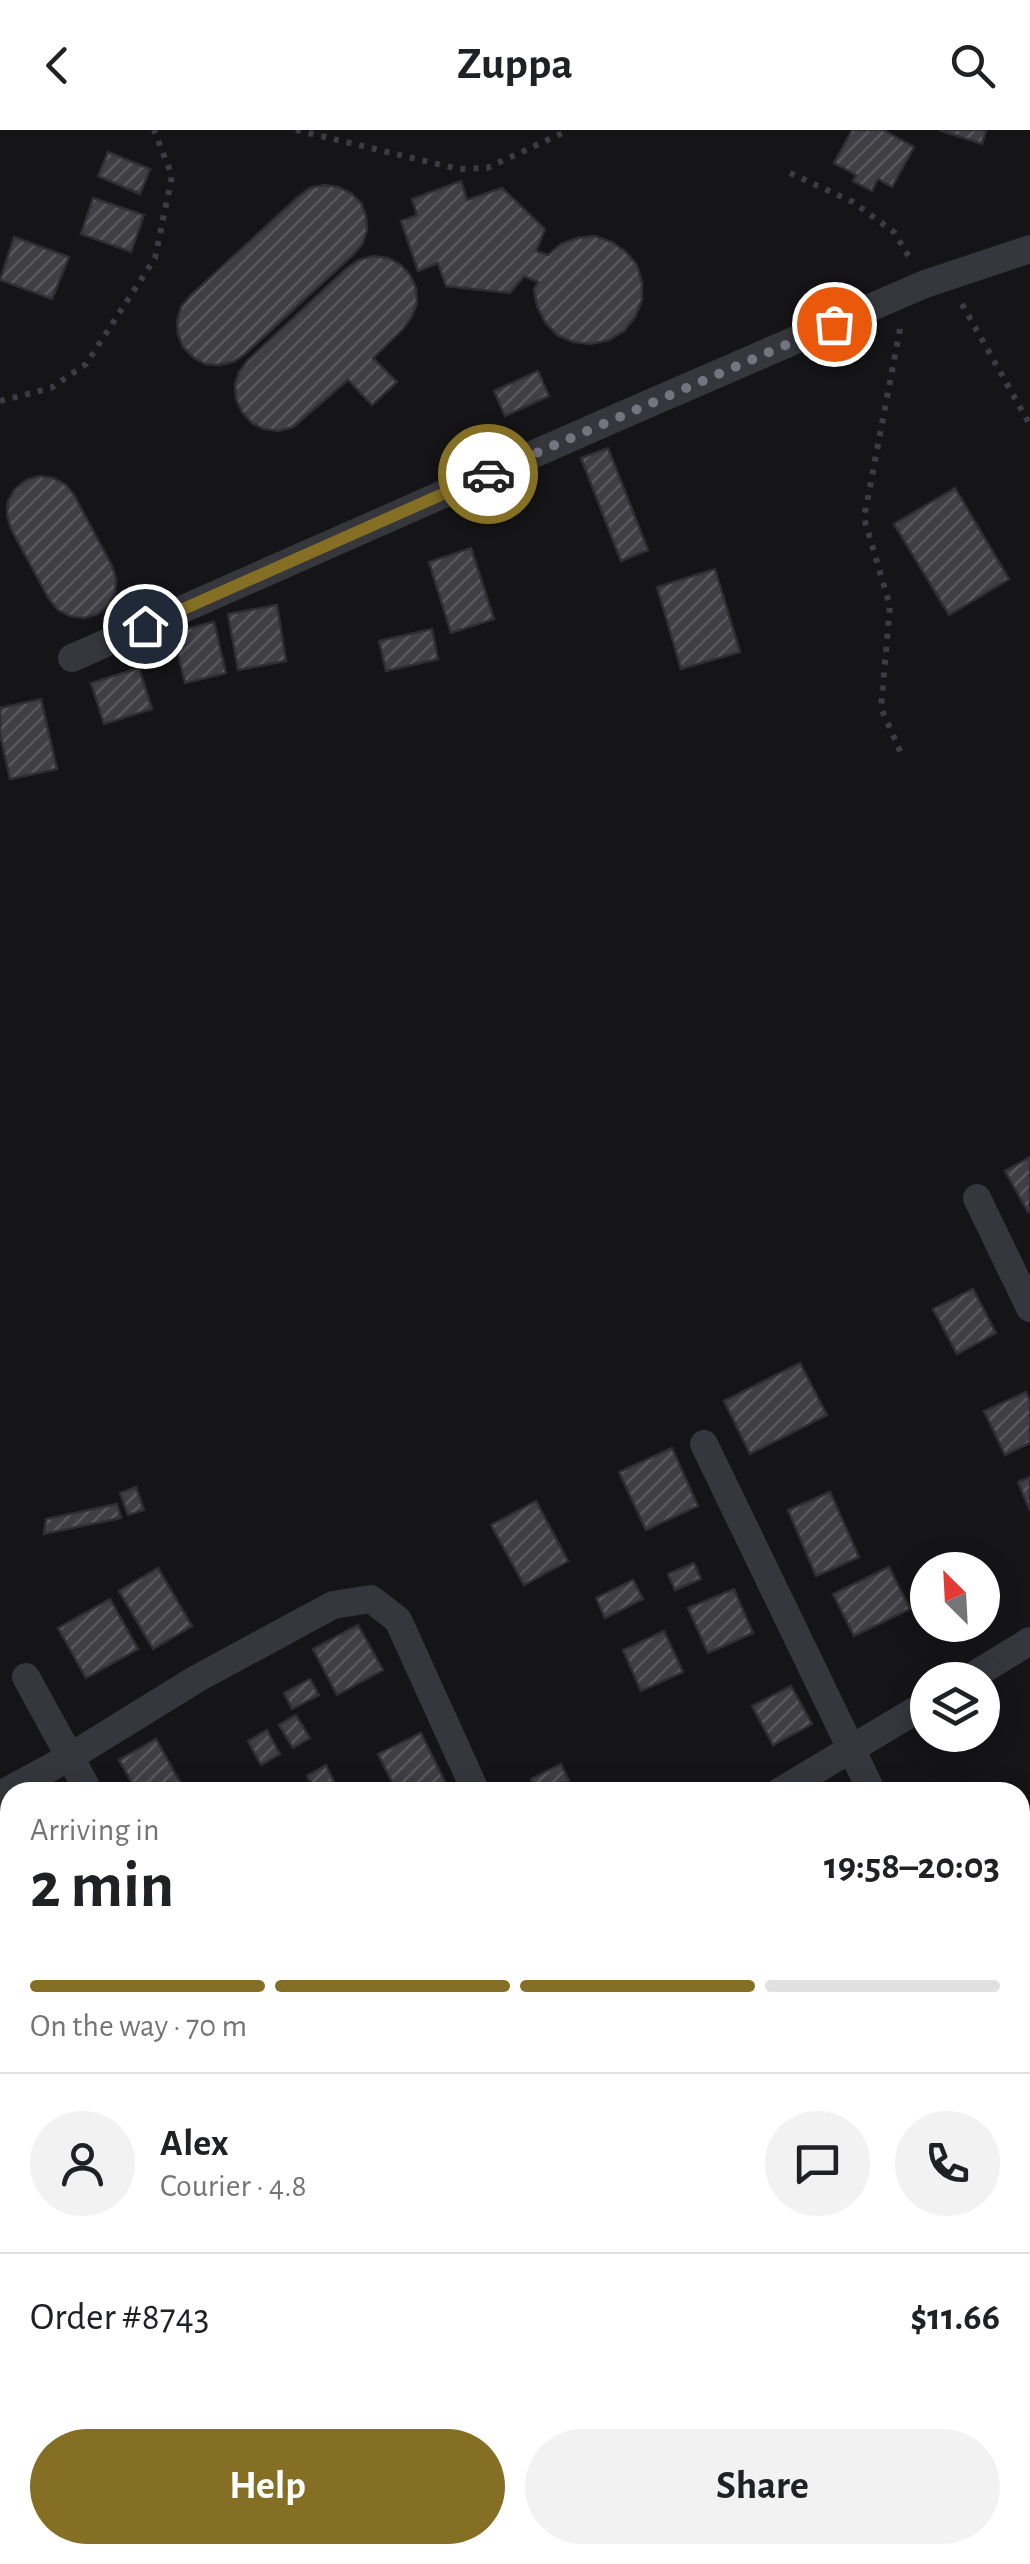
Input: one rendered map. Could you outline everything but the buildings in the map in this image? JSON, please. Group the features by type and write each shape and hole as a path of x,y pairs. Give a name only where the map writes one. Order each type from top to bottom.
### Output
{"street":[{"path":"72,658 927,284 1030,248"},
{"path":"977,1198 1030,1308"},
{"path":"704,1444 867,1782"},
{"path":"26,1782 198,1678 333,1605 370,1599 398,1620 471,1782"},
{"path":"996,1662 1030,1641"},
{"path":"26,1677 83,1782"},
{"path":"797,1782 910,1714"}],"path":[{"path":"0,401 51,388 86,364 155,258 172,176 154,130"},
{"path":"296,130 458,170 487,168 568,130"},
{"path":"790,172 853,202 894,232 927,284 958,297 1030,425"},
{"path":"902,754 881,708 890,606 864,518 927,284"}],"way so far":[{"path":"488,474 834,324"}],"route":[{"path":"145,626 488,474"}]}
